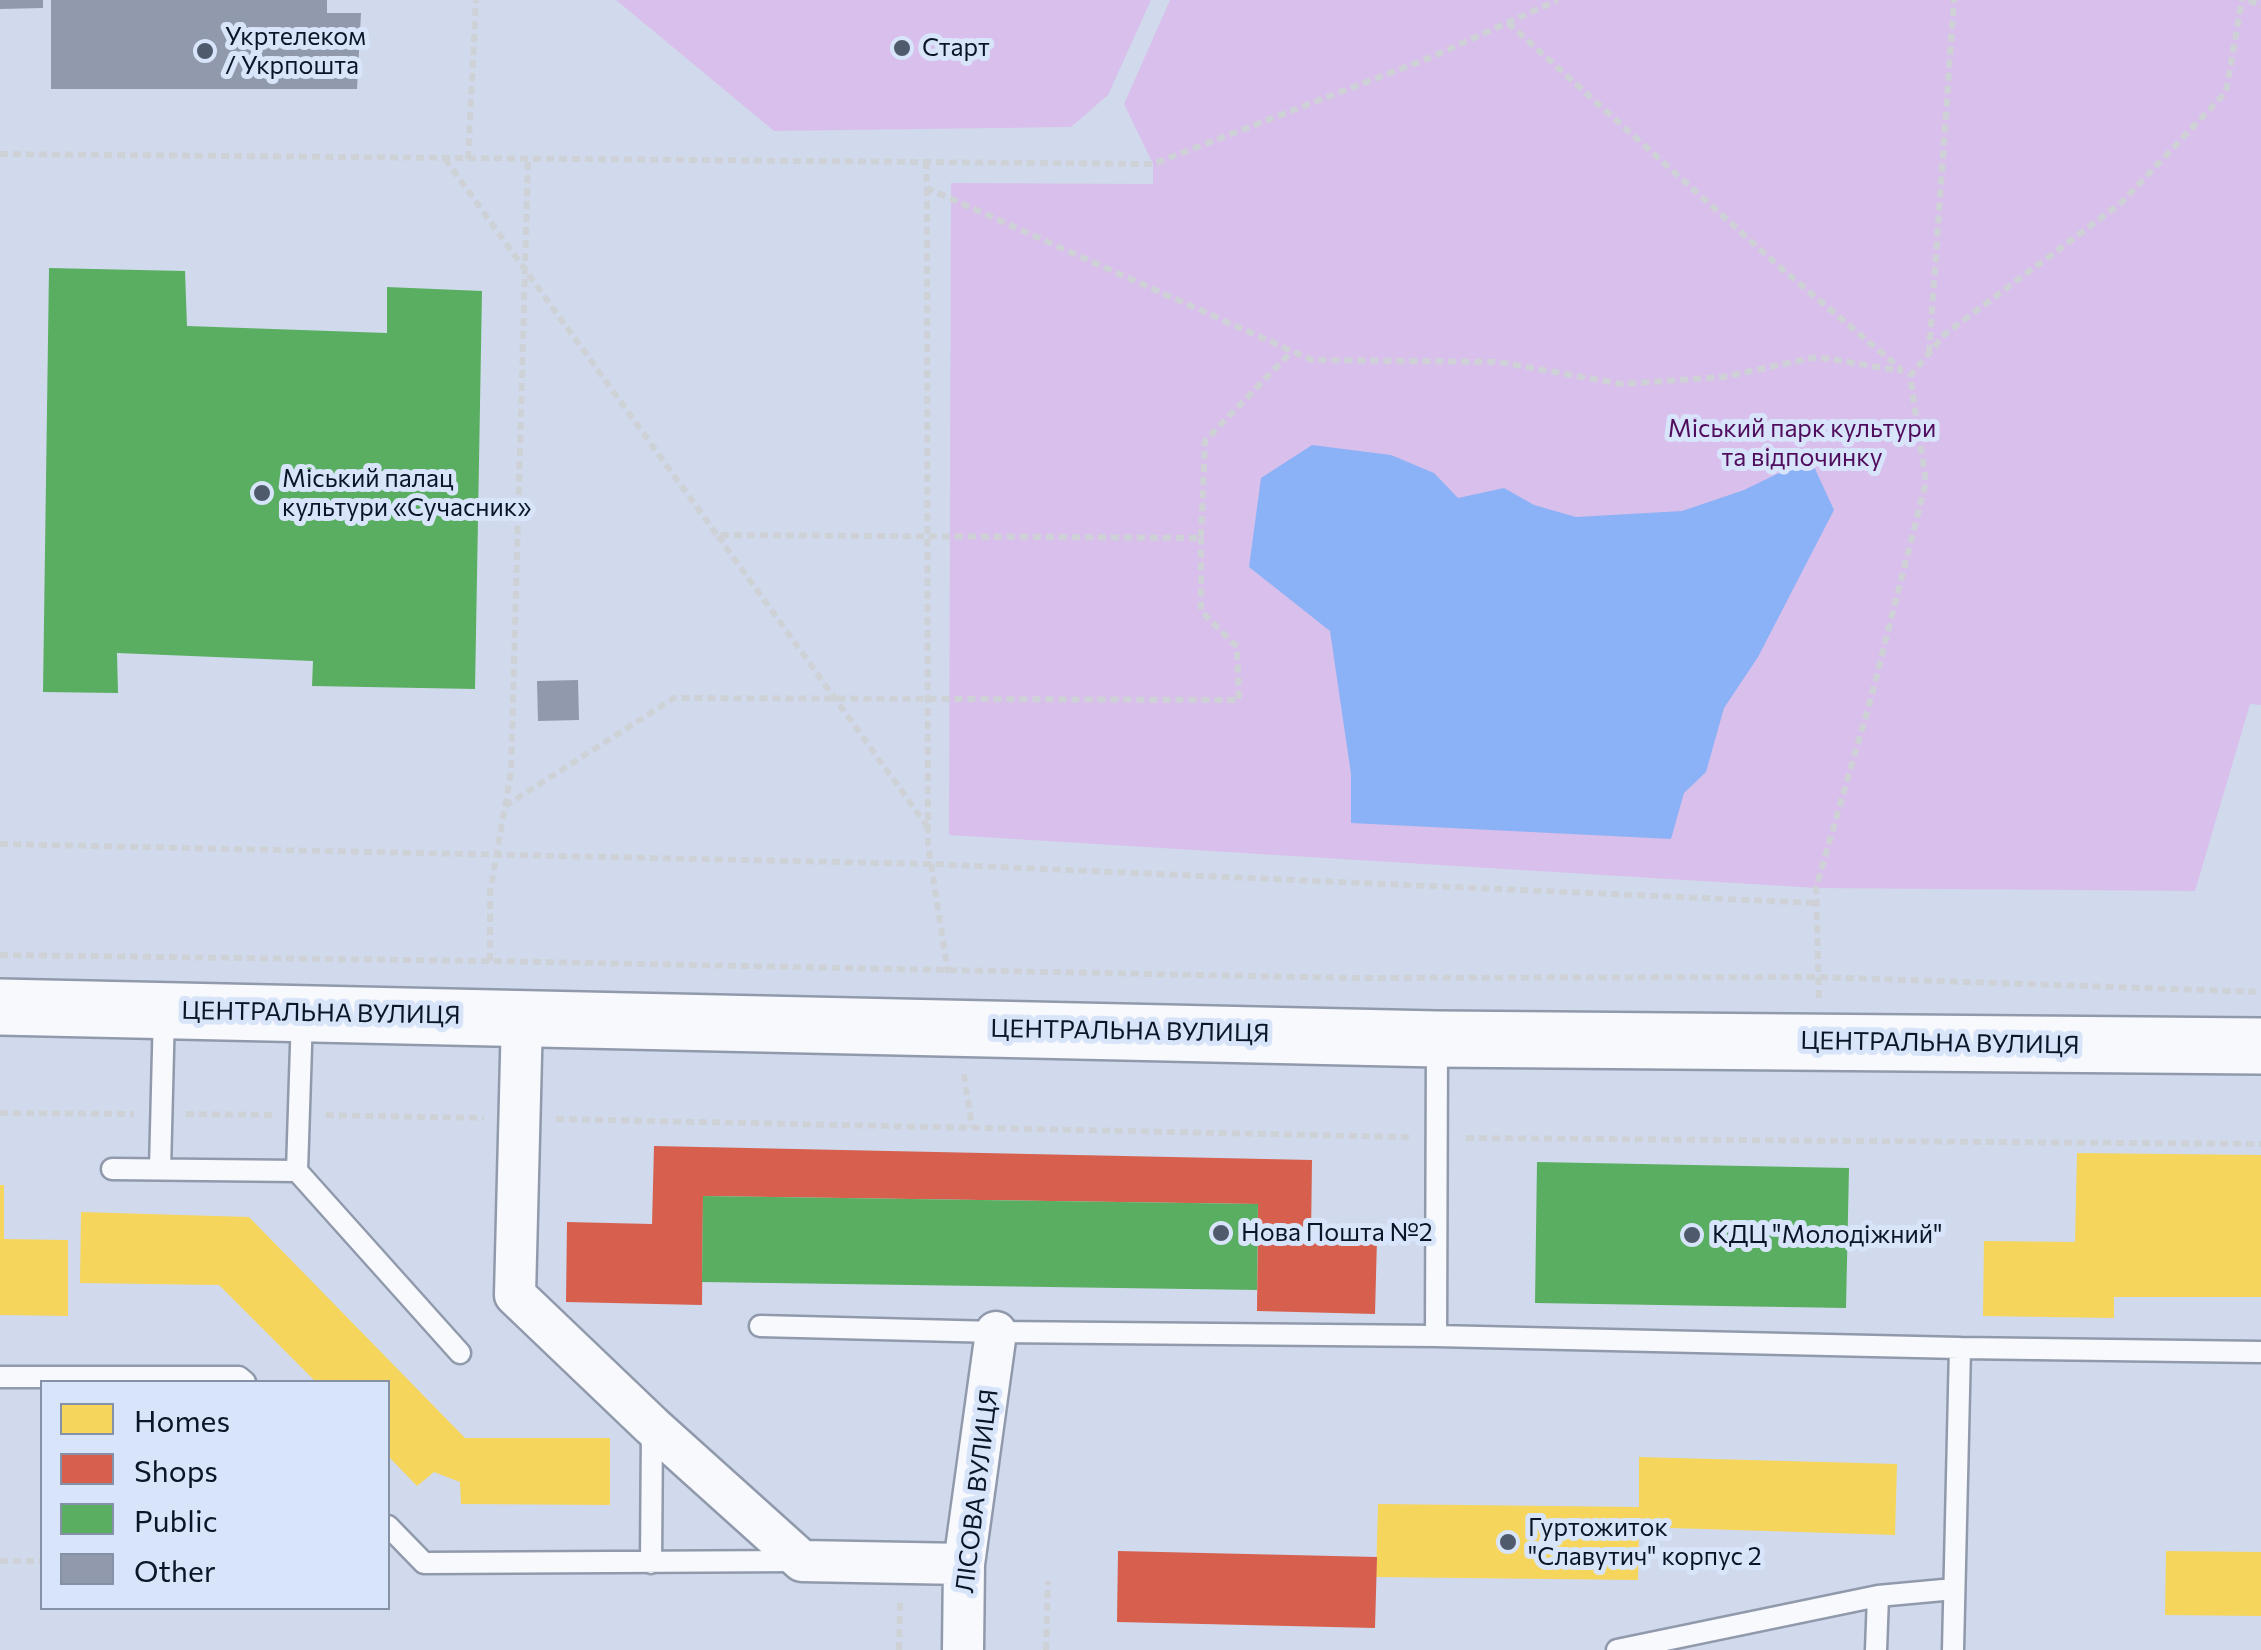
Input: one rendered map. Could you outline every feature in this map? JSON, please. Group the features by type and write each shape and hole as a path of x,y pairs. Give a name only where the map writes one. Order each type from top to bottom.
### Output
{"street":[{"name":"ЦЕНТРАЛЬНА ВУЛИЦЯ","path":"0,1007 1437,1039 2261,1046"},
{"path":"522,1017 516,1295 652,1426 802,1561 964,1564"},
{"name":"ЛІСОВА ВУЛИЦЯ","path":"963,1650 964,1564 996,1332"}],"lane":[{"path":"160,1169 164,1010"},
{"path":"302,1013 297,1171 460,1353"},
{"path":"1436,1336 1437,1039"},
{"path":"112,1170 297,1171"},
{"path":"760,1326 2261,1352"},
{"path":"1953,1650 1960,1348"},
{"path":"0,1377 243,1380"},
{"path":"651,1563 652,1426"},
{"path":"390,1528 424,1563 802,1561"},
{"path":"1617,1650 1878,1596 1954,1589"},
{"path":"1876,1650 1878,1596"}],"path":[{"path":"468,159 476,0"},
{"path":"0,154 1154,164 1429,58 1558,0"},
{"path":"1929,353 1954,0"},
{"path":"1906,374 1945,334 2122,203 2226,92 2246,0 2261,6"},
{"path":"1508,23 1782,269 1906,374 1926,482 1871,698 1816,888 1818,1042"},
{"path":"444,158 928,828"},
{"path":"490,961 490,892 511,772 528,159"},
{"path":"926,161 928,828 972,1128"},
{"path":"926,188 1312,360 1499,362 1622,384 1722,376 1816,358 1906,374"},
{"path":"505,806 674,698 1239,700 1238,647 1201,611 1205,440 1292,351"},
{"path":"717,535 1201,538"},
{"path":"0,844 931,864 1816,903"},
{"path":"0,955 1353,978 1819,977 2261,992"},
{"path":"0,1113 520,1118 1437,1137 2261,1144"},
{"path":"0,1561 40,1561"},
{"path":"899,1650 900,1563"},
{"path":"1046,1650 1048,1580"}],"green space":[{"name":"Старт","path":"616,0 1151,0 1108,95 1071,127 774,131"},
{"name":"Міський парк культури та відпочинку","path":"1170,0 2261,0 2261,705 2250,704 2195,891 1816,888 949,835 951,183 1153,184 1153,164 1124,104"}],"water":[{"path":"1312,445 1391,455 1434,473 1458,498 1504,488 1534,505 1576,517 1682,511 1744,490 1810,458 1834,510 1758,657 1724,708 1706,772 1684,793 1671,839 1351,823 1351,774 1330,631 1249,567 1261,478"}],"building: Homes":[{"path":"2077,1153 2261,1155 2261,1297 2114,1297 2114,1318 1983,1316 1984,1241 2075,1242"},
{"path":"0,1185 4,1185 4,1239 68,1240 68,1316 0,1315"},
{"path":"81,1212 249,1217 465,1438 610,1438 610,1505 461,1504 460,1482 434,1472 417,1486 390,1458 390,1380 314,1380 219,1285 80,1283"},
{"path":"1639,1457 1897,1464 1895,1535 1639,1527 1638,1580 1376,1577 1378,1504 1639,1507"},
{"path":"2166,1551 2261,1552 2261,1616 2165,1615"}],"building: Shops":[{"path":"654,1146 1312,1160 1311,1237 1377,1238 1375,1314 1257,1311 1258,1204 703,1196 702,1305 566,1302 567,1222 652,1224"},
{"path":"1118,1551 1377,1557 1375,1628 1117,1622"}],"building: Public":[{"name":"Міський палац культури «Сучасник»","path":"49,268 185,271 187,326 387,333 387,287 482,291 475,689 312,686 313,661 117,653 118,693 43,692"},
{"name":"КДЦ \"Молодіжний\"","path":"1537,1162 1849,1168 1846,1308 1535,1303"},
{"path":"703,1196 1258,1204 1257,1290 702,1282"}],"building: Other":[{"path":"0,0 43,0 43,8 0,9"},
{"name":"Укртелеком / Укрпошта","path":"51,0 327,0 327,13 361,13 357,89 51,89"},
{"path":"578,680 579,720 538,721 537,681"}],"place":[{"name":"Старт","path":"902,48"},
{"name":"Укртелеком / Укрпошта","path":"205,51"},
{"name":"Міський палац культури «Сучасник»","path":"262,493"},
{"name":"Нова Пошта №2","path":"1221,1233"},
{"name":"КДЦ \"Молодіжний\"","path":"1692,1235"},
{"name":"Гуртожиток \"Славутич\" корпус 2","path":"1508,1542"}]}
